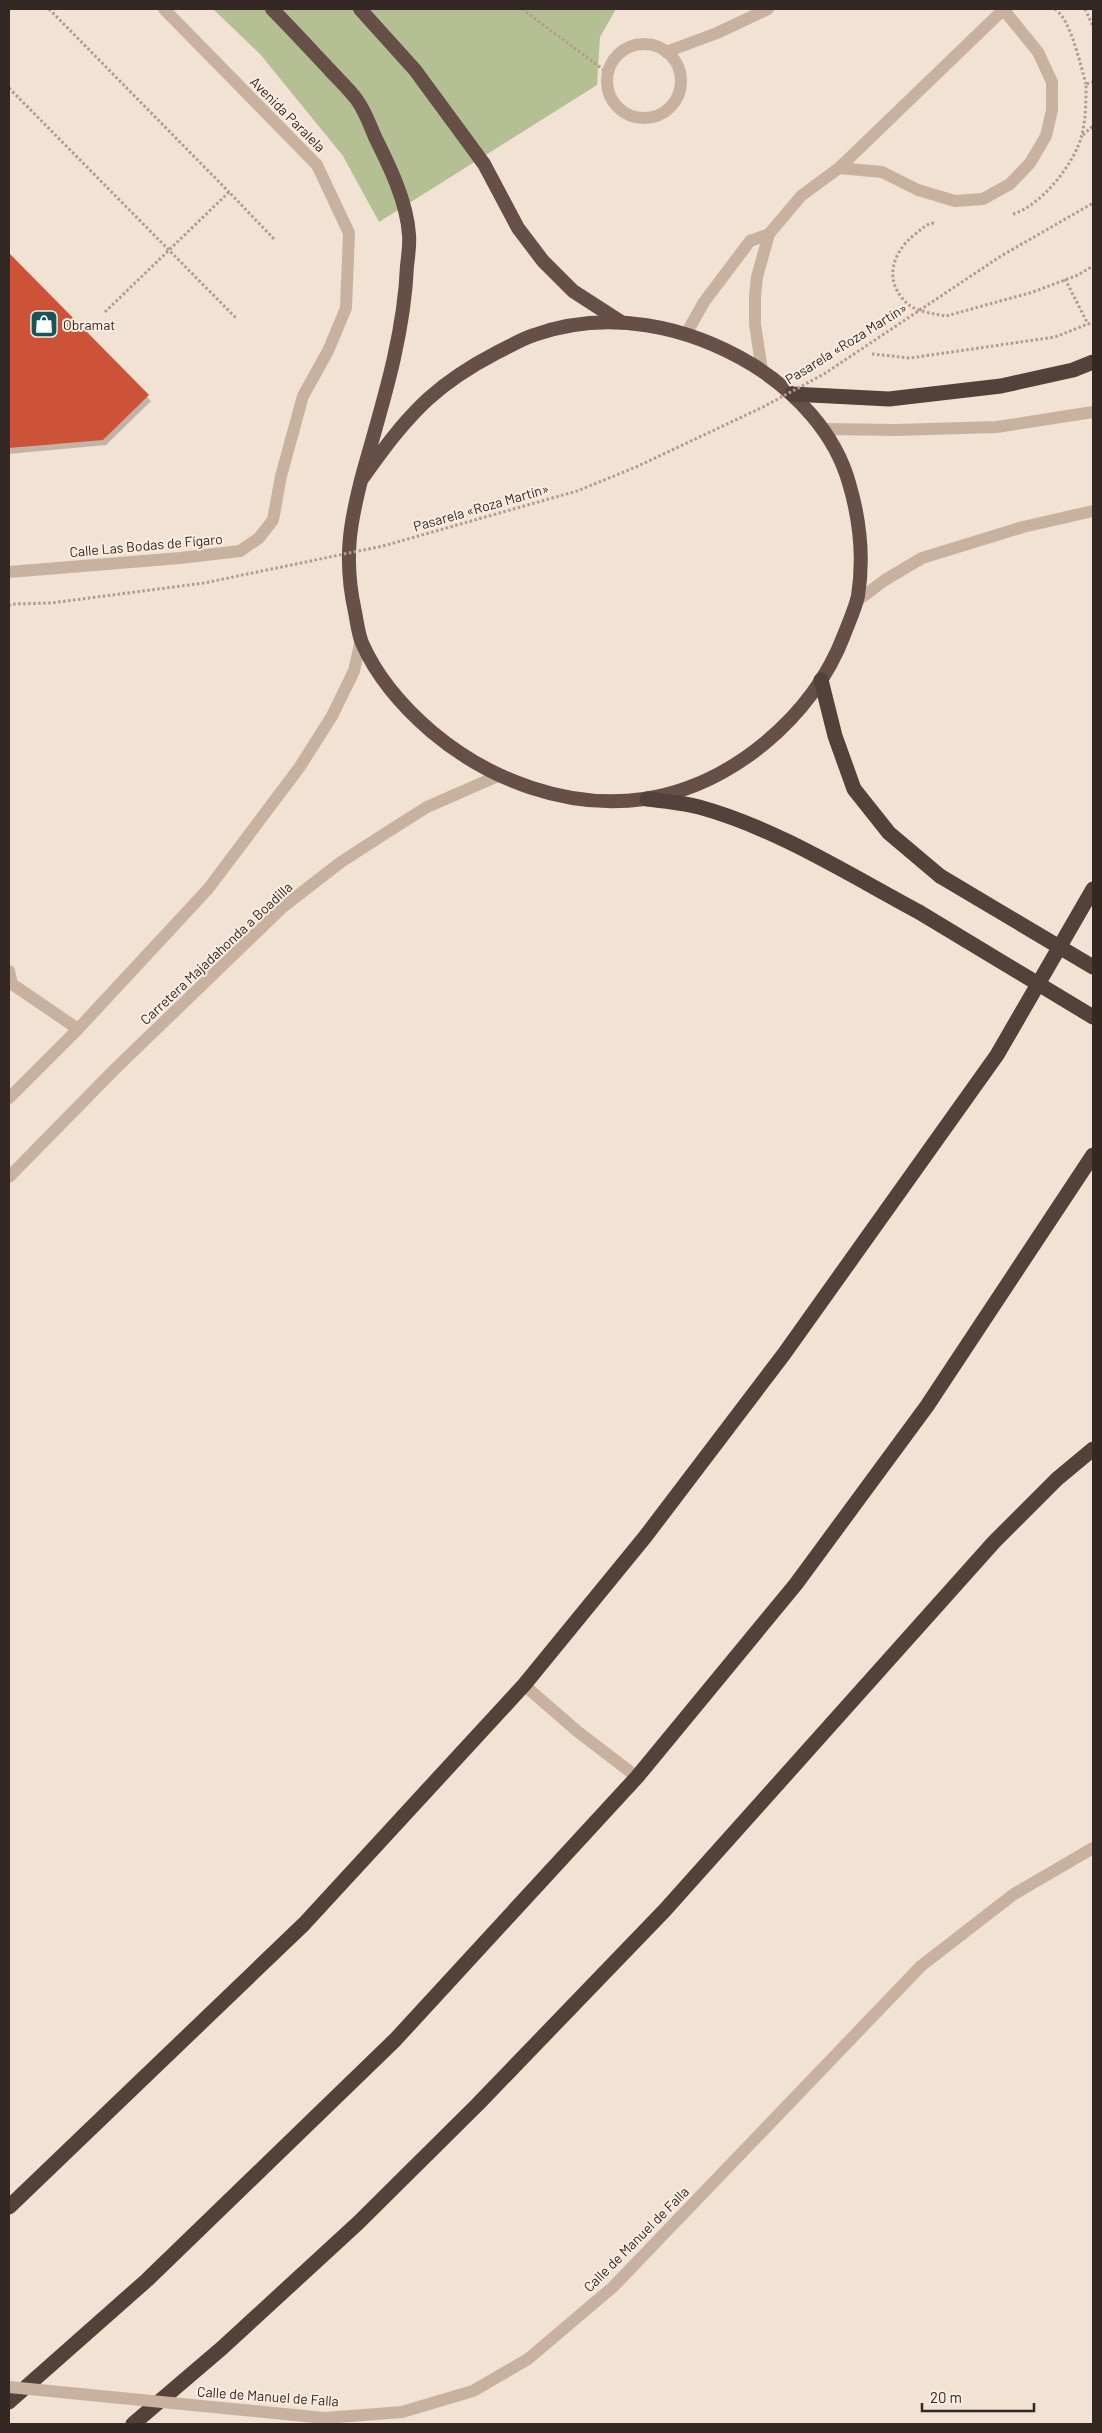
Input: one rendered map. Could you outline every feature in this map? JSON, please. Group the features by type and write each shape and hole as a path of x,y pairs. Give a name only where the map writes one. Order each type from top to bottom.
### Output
{"highway":[{"path":"272,9 358,101 394,175 409,233 405,306 393,368 352,522 347,563 361,640 382,678 412,714 454,750 500,775 530,787 575,800 614,801 647,799 698,807 737,820 818,858 919,912 1093,1017"},
{"path":"360,9 415,70 484,164 518,228 543,261 573,291 621,322"},
{"path":"362,479 392,438 427,400 464,370 533,335 576,324 621,322 657,326 722,346 762,371 792,394 823,428 846,469 858,521 861,555 857,601 838,650 821,680 790,720 762,748 709,778 647,799"},
{"path":"792,394 889,399 1001,386 1073,370 1093,362"},
{"path":"821,680 835,736 854,788 889,833 940,876 1093,968"},
{"path":"9,2207 304,1924 524,1685 645,1537 795,1338 997,1054 1093,888"},
{"path":"9,2402 147,2280 395,2040 637,1778 796,1584 927,1406 1093,1155"},
{"path":"133,2424 222,2348 351,2230 484,2098 665,1910 994,1542 1057,1479 1093,1449"}],"street":[{"name":"Avenida Paralela","path":"164,9 317,165 348,233 346,308 328,350 303,396 280,476 273,520"},
{"path":"666,52 717,33 768,9"},
{"path":"762,371 755,324 757,277 769,234 801,196 839,168 1003,9 1038,52 1052,82 1052,110 1046,136 1030,163 1010,184 983,200 955,201 918,190 882,172 839,168"},
{"path":"646,44 666,52 675,61 680,72 681,85 678,97 671,108 661,115 650,118 638,118 626,114 616,106 610,96 607,84 608,72 613,61 621,52 631,46 646,44"},
{"path":"686,334 704,302 750,241 769,234"},
{"path":"823,428 896,430 997,427 1093,412"},
{"path":"857,601 885,580 922,558 1023,527 1093,512"},
{"name":"Calle Las Bodas de Fígaro","path":"9,572 170,559 240,551 259,538 273,520"},
{"path":"9,1098 78,1030 208,889 299,768 332,716 354,671 361,640"},
{"name":"Carretera Majadahonda a Boadilla","path":"9,1177 115,1069 283,907 341,862 396,826 428,807 500,775"},
{"path":"9,971 12,984 78,1030"},
{"path":"524,1685 577,1731 637,1778"},
{"name":"Calle de Manuel de Falla","path":"9,2387 325,2418 402,2412 473,2391 528,2359 612,2287 921,1966 1014,1894 1093,1848"}],"path":[{"path":"49,9 274,240"},
{"path":"522,9 608,72"},
{"path":"1054,9 1060,13 1073,41 1086,84"},
{"path":"1085,9 1093,26"},
{"path":"9,88 236,318"},
{"path":"1082,136 1093,126"},
{"path":"105,312 229,192"},
{"name":"Pasarela «Roza Martín»","path":"9,606 11,604 51,603 204,583 383,546 577,491 654,458 763,407 824,374 1001,256 1093,203"},
{"name":"Pasarela «Roza Martín»","path":"927,224 909,239 893,261 894,280 897,290 910,306 933,314 946,316 1033,292 1065,280 1093,266"},
{"path":"1065,280 1088,324"},
{"path":"872,354 910,358 1056,337 1093,322"}],"green space":[{"path":"213,9 616,9 600,37 597,85 379,222 343,156 260,54"}],"building":[{"name":"Obramat","path":"9,253 149,395 103,440 9,448"}],"place":[{"name":"Obramat","path":"44,324"}]}
